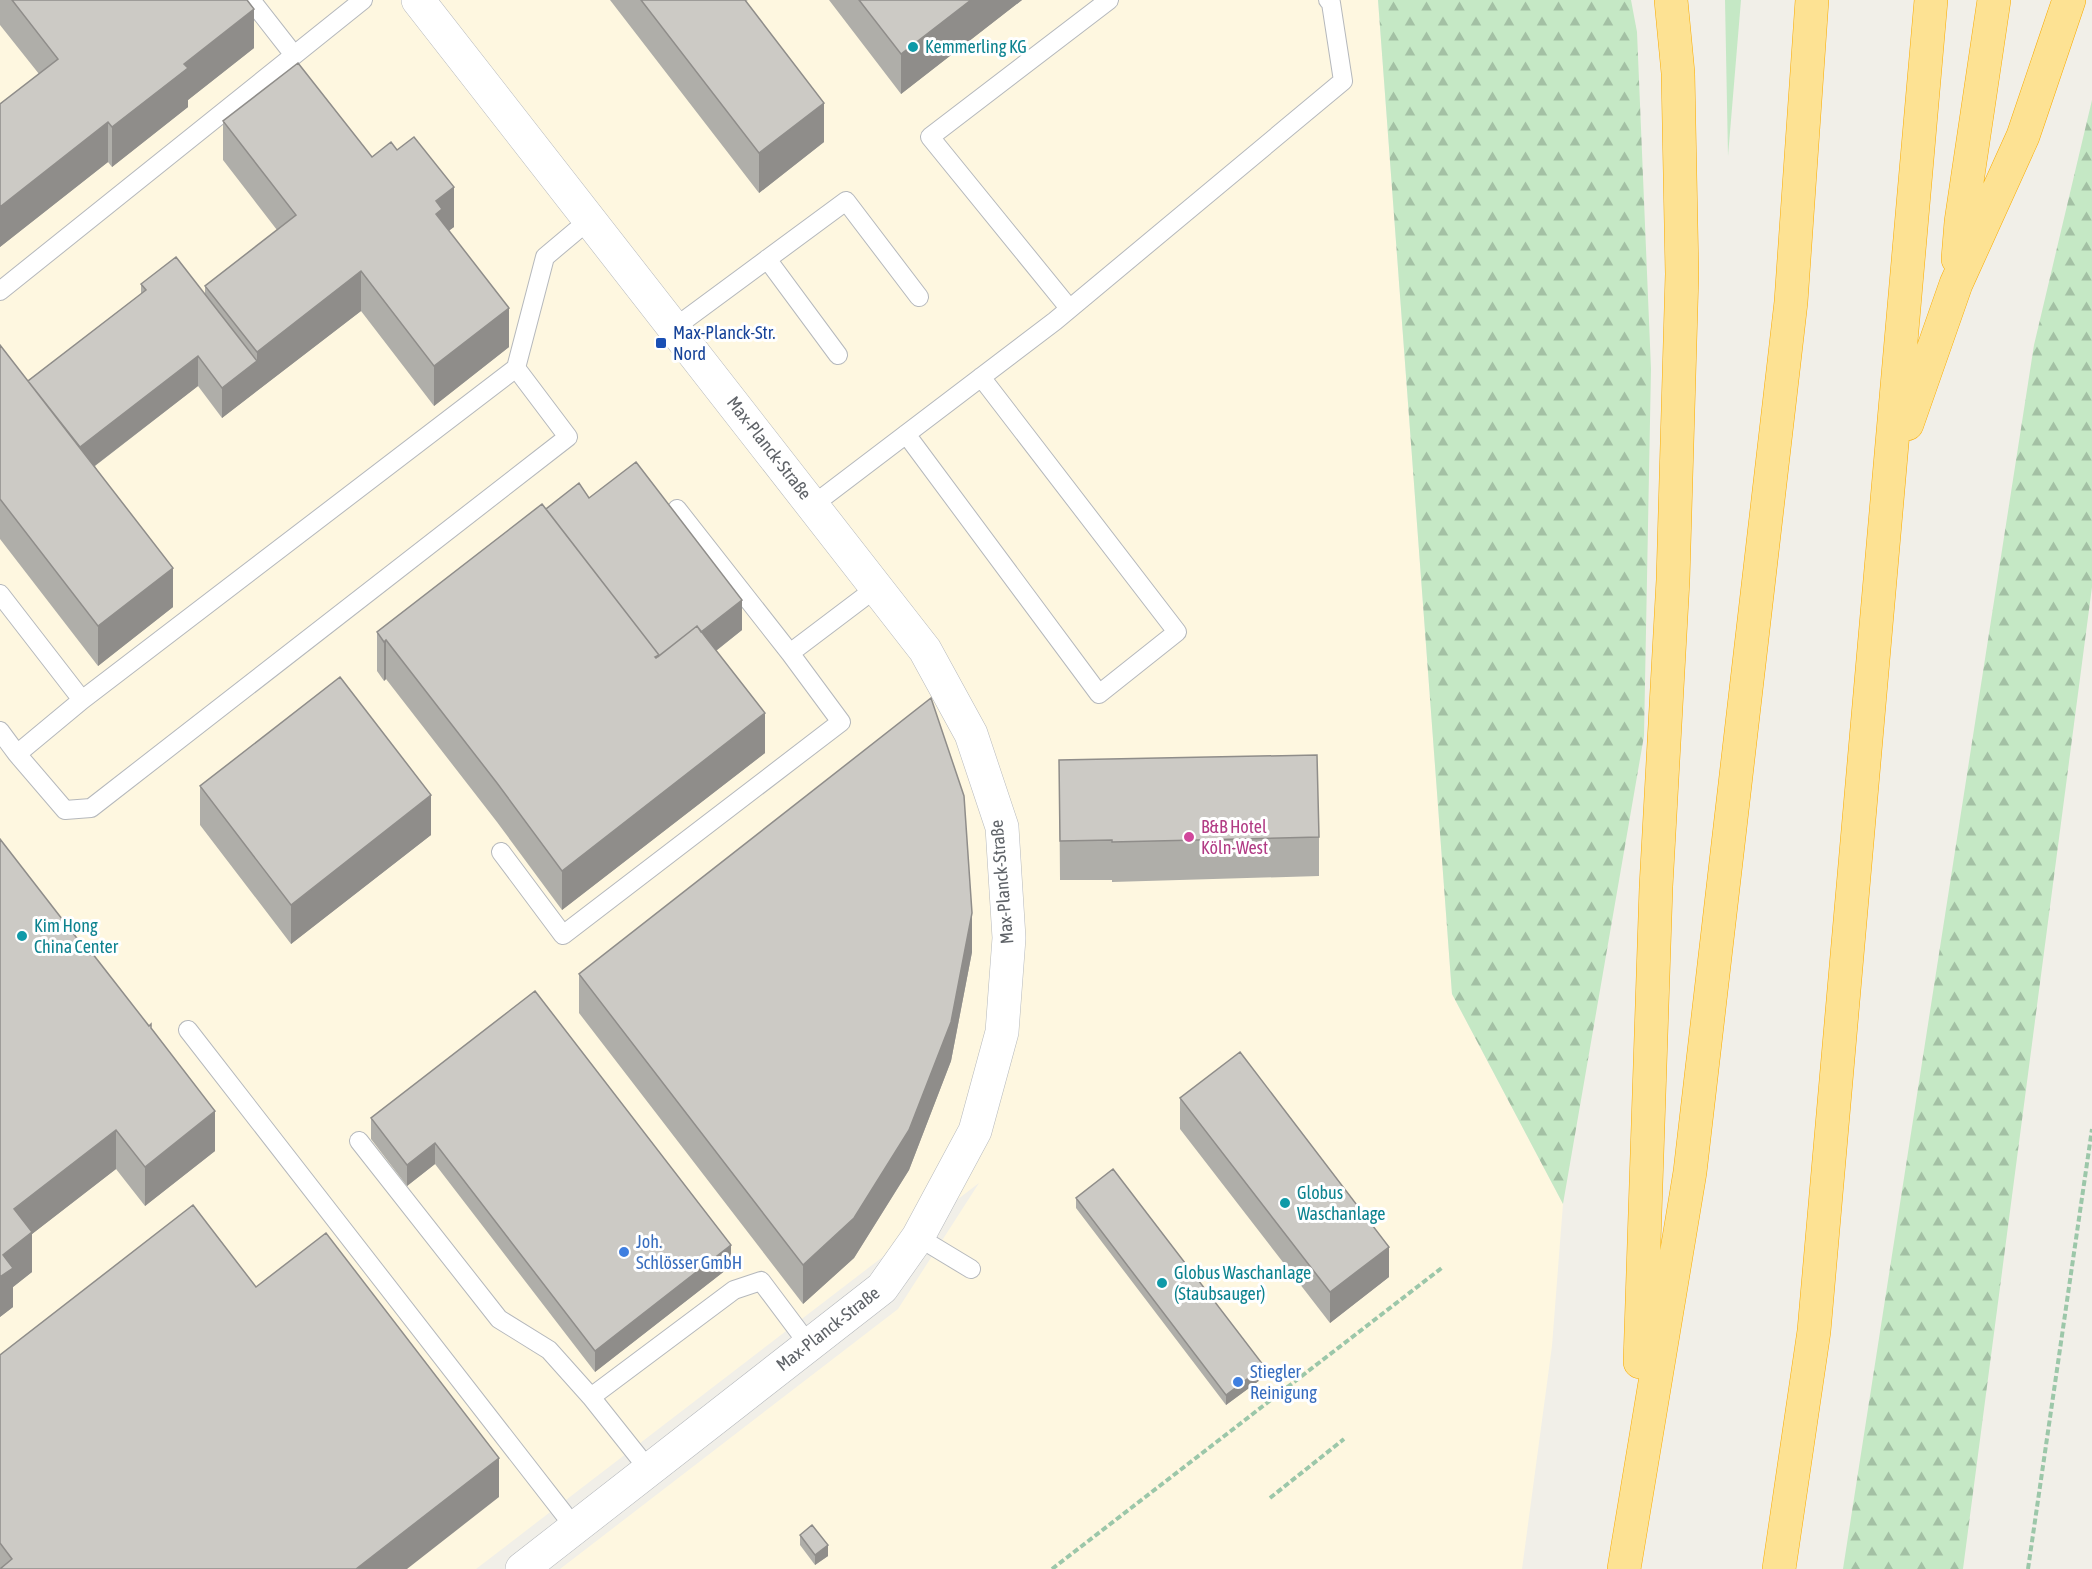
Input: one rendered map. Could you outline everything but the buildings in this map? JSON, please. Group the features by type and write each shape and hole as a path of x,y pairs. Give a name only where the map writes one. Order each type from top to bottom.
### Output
{"highway":[{"path":"1636,1489 1656,887 1673,580 1682,274 1678,84 1671,0"},
{"path":"1624,1569 1690,1172 1790,313 1812,0"},
{"path":"1779,1569 1814,1331 1931,0"},
{"path":"1956,284 1960,222 1994,0"},
{"path":"1891,471 1956,284 2023,136 2069,0"}],"street":[{"name":"Max-Planck-Straße","path":"418,0 925,650 971,734 1002,827 1010,930 1002,1032 975,1131 918,1237 882,1288 522,1569"}],"lane":[{"path":"251,0 294,56"},
{"path":"0,291 363,0"},
{"path":"1069,308 930,137 1109,0"},
{"path":"813,505 1069,308 1343,81 1328,0"},
{"path":"674,328 846,201 919,297"},
{"path":"17,754 82,700 516,368 545,257 590,220"},
{"path":"767,259 838,355"},
{"path":"0,731 65,810 91,808 101,801 568,437 516,368"},
{"path":"906,434 1099,694 1177,632 981,377"},
{"path":"501,852 563,935 841,722 677,509"},
{"path":"790,653 876,588"},
{"path":"0,594 82,700"},
{"path":"188,1030 575,1528"},
{"path":"359,1141 500,1319 549,1350 591,1397 649,1470"},
{"path":"918,1237 971,1269"},
{"path":"591,1397 734,1290 760,1281 808,1345"}],"path":[{"path":"2028,1569 2092,1129"},
{"path":"1052,1569 1443,1267"},
{"path":"1270,1498 1344,1439"}],"shaded area":[{"path":"0,0 1378,0 1452,994 1563,1204 1552,1346 1522,1569 560,1569 898,1309 979,1183 476,1569 0,1569"}],"green space":[{"path":"1378,0 1631,0 1637,32 1651,369 1644,736 1563,1204 1452,994"},
{"path":"1725,0 1741,0 1728,156"},
{"path":"2092,100 2092,587 1963,1569 1843,1569 2034,345"}],"place":[{"name":"Kemmerling KG","path":"913,47"},
{"name":"Max-Planck-Str. Nord","path":"661,343"},
{"name":"B&B Hotel Köln-West","path":"1189,837"},
{"name":"Kim Hong China Center","path":"22,936"},
{"name":"Globus Waschanlage","path":"1285,1203"},
{"name":"Joh. Schlösser GmbH","path":"624,1252"},
{"name":"Globus Waschanlage (Staubsauger)","path":"1162,1283"},
{"name":"Stiegler Reinigung","path":"1238,1382"}]}
